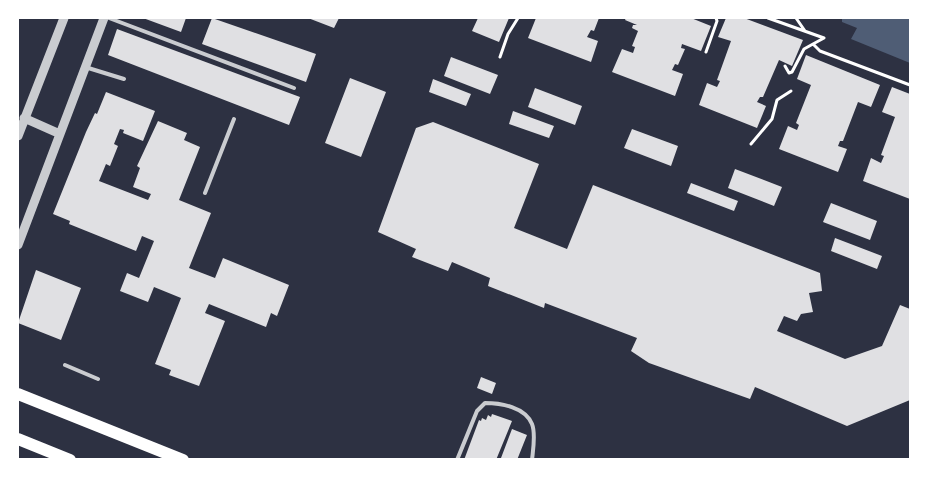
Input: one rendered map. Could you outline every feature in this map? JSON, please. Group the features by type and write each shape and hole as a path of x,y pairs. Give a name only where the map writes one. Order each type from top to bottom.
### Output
{"main road":[{"path":"18,394 183,460"},
{"path":"18,439 70,460"}],"street":[{"path":"18,136 64,18"},
{"path":"18,245 104,18"},
{"path":"24,118 60,134"}],"lane":[{"path":"109,18 294,88"},
{"path":"85,67 124,79"},
{"path":"205,193 234,118"},
{"path":"65,365 98,379"},
{"path":"457,460 477,411 485,403 498,403 526,415 533,426 532,460"}],"path":[{"path":"500,57 508,34 518,18"},
{"path":"706,52 717,21 716,18"},
{"path":"768,18 824,38 804,49 792,72 788,73 785,66"},
{"path":"796,18 805,31"},
{"path":"812,44 820,51 910,85"},
{"path":"751,144 772,119 777,100 791,91"}],"water":[{"path":"842,18 910,18 910,63 851,39 857,28 842,22"}],"building":[{"path":"143,18 186,18 181,32"},
{"path":"212,18 316,54 306,82 202,44"},
{"path":"308,18 339,18 334,28"},
{"path":"478,18 509,18 499,42 472,31"},
{"path":"536,18 599,18 594,31 591,30 587,37 598,41 591,62 528,38"},
{"path":"626,18 691,18 711,26 701,51 682,44 681,48 685,49 678,65 675,64 672,70 683,74 675,96 612,72 622,49 633,53 635,47 632,46 638,31 632,28 633,25 637,25 625,20"},
{"path":"726,18 744,18 803,40 792,66 779,60 763,97 760,97 757,102 766,106 757,128 699,105 707,83 717,87 720,81 717,80 731,41 718,37"},
{"path":"117,29 300,97 289,125 108,55"},
{"path":"806,55 880,85 871,107 858,102 843,141 840,141 838,146 847,149 838,172 779,149 788,126 797,130 799,125 796,123 811,85 797,79"},
{"path":"451,57 498,75 490,94 444,76"},
{"path":"350,78 386,92 361,157 325,143"},
{"path":"433,79 471,94 466,106 429,92"},
{"path":"892,87 910,94 910,199 863,181 871,158 881,163 884,156 881,155 895,117 882,112"},
{"path":"535,88 582,106 575,125 528,107"},
{"path":"106,92 155,111 143,141 123,133 124,130 120,129 114,144 118,146 110,166 106,164 99,181 148,200 151,194 133,187 140,168 137,166 158,121 187,133 184,140 200,147 179,200 211,213 189,268 215,278 223,258 289,285 277,316 271,313 266,327 209,304 205,313 225,321 199,386 169,375 171,370 155,364 181,298 154,287 148,302 120,291 127,273 139,278 154,241 142,236 136,251 69,224 70,221 53,214 86,132 95,113 97,114"},
{"path":"513,111 554,126 549,138 509,124"},
{"path":"433,122 539,164 514,228 567,249 593,185 820,273 822,291 809,293 813,312 801,314 797,321 784,316 777,331 845,359 882,346 900,305 910,309 910,400 847,426 755,387 750,399 649,363 631,351 637,338 545,303 544,308 488,286 490,278 452,262 448,271 412,257 416,249 378,232 416,128"},
{"path":"632,129 678,146 671,166 624,148"},
{"path":"735,169 782,187 774,206 728,188"},
{"path":"691,183 738,201 734,211 687,193"},
{"path":"831,203 877,221 870,240 823,222"},
{"path":"835,238 882,256 877,269 831,251"},
{"path":"36,270 81,288 61,340 18,323"},
{"path":"481,377 496,383 492,394 477,388"},
{"path":"492,414 512,421 496,460 464,460 479,420 481,421 482,418 486,420 488,415 491,417"},
{"path":"512,429 527,435 517,460 504,460 501,458"}]}
